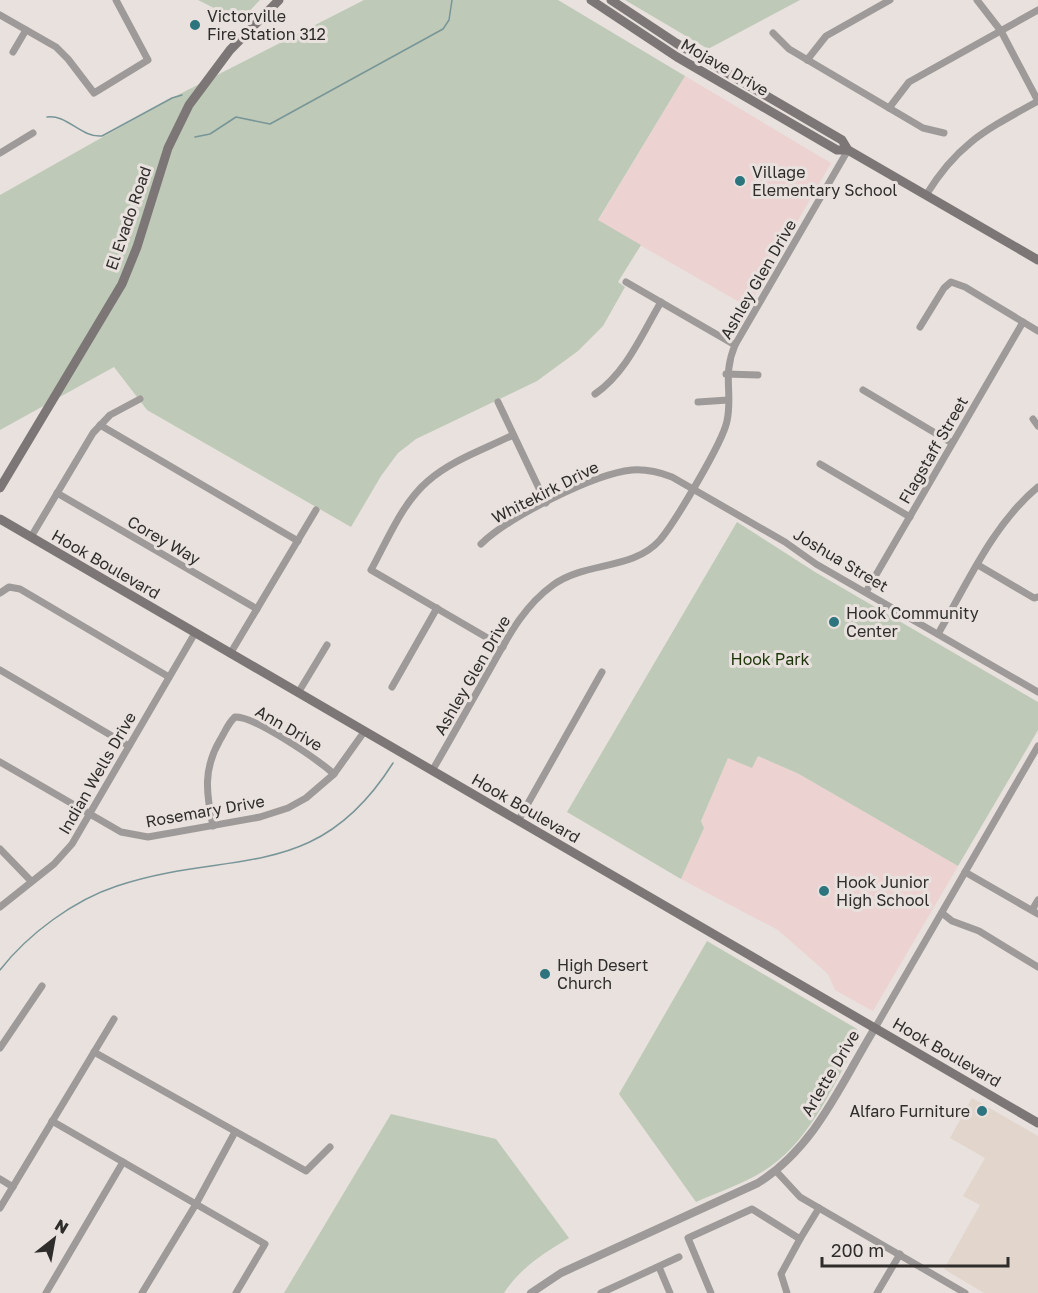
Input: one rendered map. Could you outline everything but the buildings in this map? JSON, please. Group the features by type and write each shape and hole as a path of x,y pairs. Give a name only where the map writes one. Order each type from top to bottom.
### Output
{"main road":[{"name":"El Evado Road","path":"0,488 122,284 137,247 168,148 189,105 230,50 279,0"},
{"name":"Mojave Drive","path":"591,0 654,43 770,111 837,150 848,150"},
{"name":"Mojave Drive","path":"611,0 676,43 842,140 848,150 1038,260"},
{"name":"Hook Boulevard","path":"0,519 1038,1123"}],"street":[{"path":"0,15 62,53 94,93 148,60 116,0"},
{"path":"807,60 826,36 890,0"},
{"path":"926,195 952,158 969,141 1038,101 1001,31 977,0"},
{"path":"889,108 909,82 1038,10"},
{"path":"13,52 26,30"},
{"path":"773,33 789,49 923,128 944,133"},
{"path":"0,153 33,133"},
{"name":"Ashley Glen Drive","path":"432,771 527,609 554,584 592,567 626,561 652,547 667,530 722,439 727,421 726,374 735,345 848,150"},
{"path":"626,282 735,345"},
{"path":"920,327 944,288 951,282 965,287 1038,331"},
{"path":"595,394 609,385 620,371 660,302"},
{"name":"Flagstaff Street","path":"866,592 1023,322"},
{"path":"726,374 758,375"},
{"path":"863,390 952,443"},
{"path":"31,537 100,425 110,415 140,399"},
{"path":"698,402 728,400"},
{"path":"498,402 546,503"},
{"path":"1032,419 1038,426"},
{"path":"100,425 298,541"},
{"path":"503,647 370,570 411,500 427,482 443,470 513,435"},
{"path":"820,464 909,517"},
{"name":"Whitekirk Drive","path":"481,544 506,523 603,477 634,470 660,472 692,488"},
{"path":"938,634 1012,512 1038,487"},
{"name":"Joshua Street","path":"692,488 1038,692"},
{"name":"Corey Way","path":"57,493 257,609"},
{"path":"230,654 316,510"},
{"path":"978,565 1034,598 1038,597"},
{"path":"0,592 9,586 20,589 169,677"},
{"path":"392,687 437,608"},
{"name":"Indian Wells Drive","path":"0,907 60,858 72,844 195,633"},
{"path":"298,693 327,645"},
{"path":"0,670 129,746"},
{"path":"518,821 602,672"},
{"name":"Ann Drive","path":"213,826 206,781 207,767 213,752 236,717 250,720 318,760 334,774"},
{"name":"Rosemary Drive","path":"0,762 121,832 148,837 260,818 288,808 306,798 334,774 364,732"},
{"name":"Arlette Drive","path":"531,1293 561,1273 758,1183 776,1171 807,1141 1038,746"},
{"path":"0,849 31,881"},
{"path":"965,872 1035,912 1038,900"},
{"path":"942,913 952,921 979,931 1038,966"},
{"path":"0,1048 42,986"},
{"path":"0,1208 114,1019"},
{"path":"94,1052 306,1172 330,1147"},
{"path":"52,1121 265,1244 236,1293"},
{"path":"142,1293 196,1204 235,1132"},
{"path":"46,1293 123,1162"},
{"path":"776,1171 800,1197 965,1293"},
{"path":"0,1179 13,1187"},
{"path":"787,1293 781,1274 819,1208"},
{"path":"711,1293 688,1238 752,1209 800,1239"},
{"path":"877,1293 900,1254"},
{"path":"601,1293 612,1291 679,1257"},
{"path":"659,1267 670,1293"}],"shaded area":[{"path":"685,76 831,163 748,307 598,221"},
{"name":"Hook Junior High School","path":"758,756 799,774 958,866 873,1011 835,990 828,974 778,930 681,879 704,828 701,821 728,758"},
{"path":"972,1098 1038,1136 1038,1293 984,1293 944,1269 980,1205 963,1196 985,1158 950,1138"}],"green space":[{"path":"198,0 260,0 240,21"},
{"path":"364,0 558,0 685,76 598,220 641,245 618,282 625,287 603,326 578,351 537,381 416,439 398,453 381,476 351,527 147,410 114,367 0,430 0,195 172,98"},
{"path":"625,0 800,0 708,49"},
{"name":"Hook Park","path":"737,522 815,572 1038,702 1038,730 958,866 799,774 758,756 752,768 728,758 701,821 704,828 681,879 567,812"},
{"path":"707,941 857,1029 858,1041 821,1108 799,1140 786,1154 754,1177 696,1202 619,1094"},
{"path":"391,1114 496,1139 569,1238 525,1268 504,1293 284,1293"}],"waterway":[{"path":"195,137 210,134 236,117 270,124 443,29 449,20 452,0"},
{"path":"47,117 61,119 94,136 102,136 172,98 182,95"},
{"path":"0,970 38,931 68,909 101,892 158,875 269,856 302,846 333,828 364,802 393,763"}],"place":[{"name":"Victorville Fire Station 312","path":"195,25"},
{"name":"Village Elementary School","path":"740,181"},
{"name":"Hook Community Center","path":"834,622"},
{"name":"Hook Junior High School","path":"824,891"},
{"name":"High Desert Church","path":"545,974"},
{"name":"Alfaro Furniture","path":"982,1111"}]}
